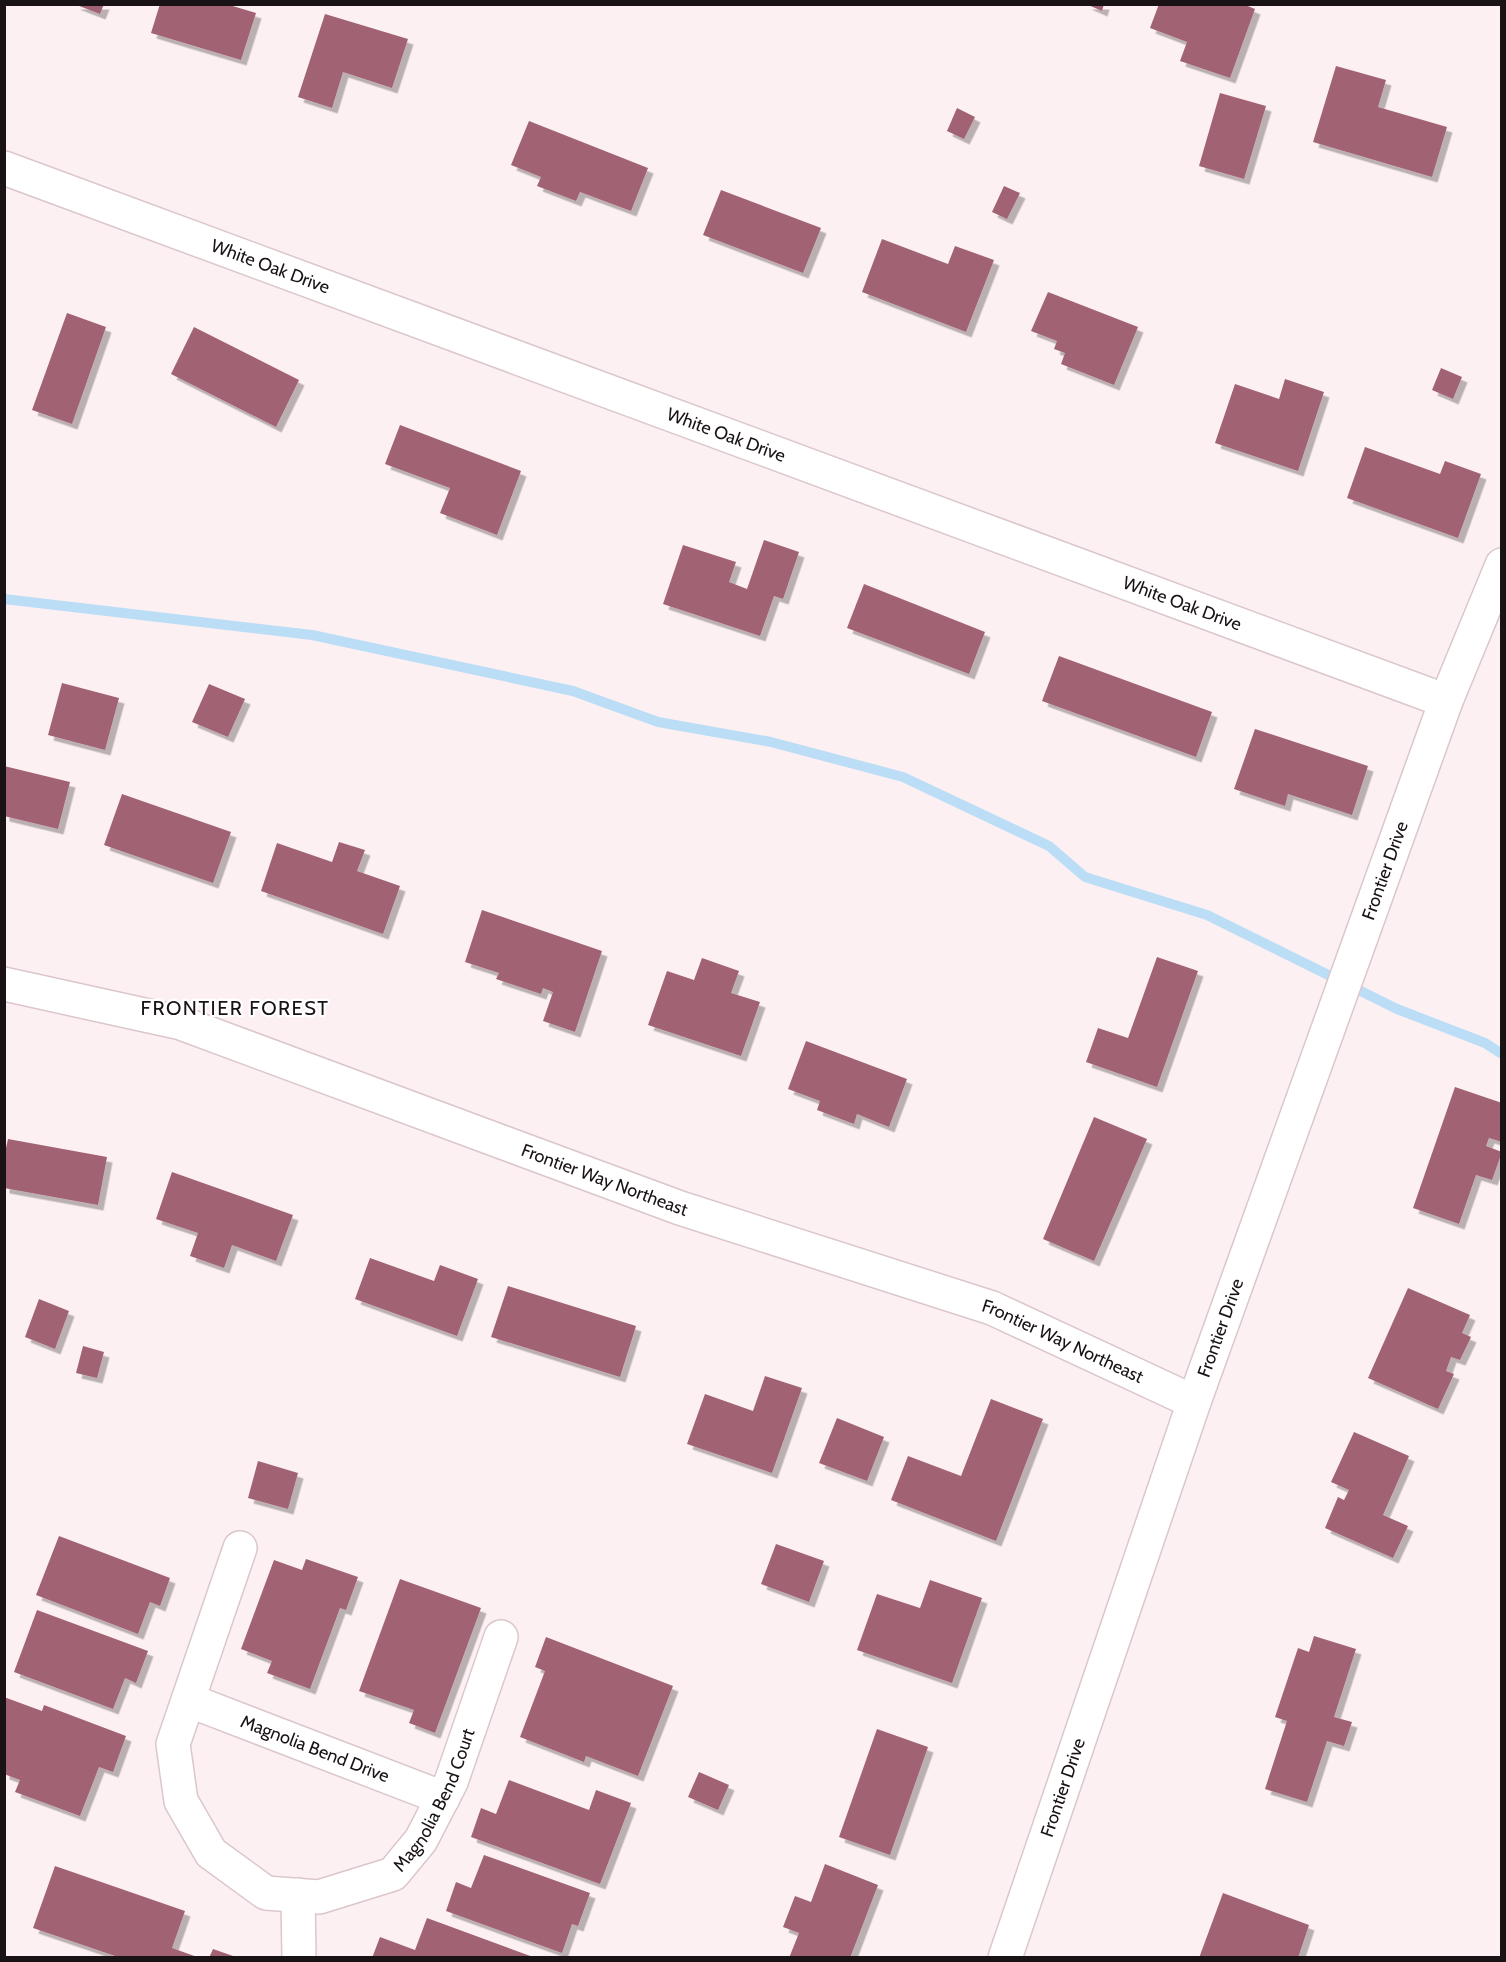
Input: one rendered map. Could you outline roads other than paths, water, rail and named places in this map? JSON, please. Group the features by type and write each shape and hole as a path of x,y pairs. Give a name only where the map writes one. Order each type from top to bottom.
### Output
{"street":[{"name":"White Oak Drive","path":"4,168 1446,701"},
{"name":"Frontier Drive","path":"1005,1958 1194,1402 1446,701 1501,566"},
{"name":"Frontier Way Northeast","path":"4,984 181,1023 680,1208 992,1308 1194,1402"},
{"name":"Magnolia Bend Court","path":"240,1548 173,1744 181,1802 212,1853 266,1893 319,1897 393,1874 421,1840 443,1798 501,1637"},
{"name":"Magnolia Bend Drive","path":"188,1700 443,1798"},
{"path":"298,1895 299,1958"}],"waterway":[{"path":"4,599 312,635 573,691 658,722 771,742 903,777 1049,846 1085,877 1207,915 1397,1009 1485,1043 1502,1054"}],"district":[{"name":"FRONTIER FOREST","path":"235,1008"}]}
